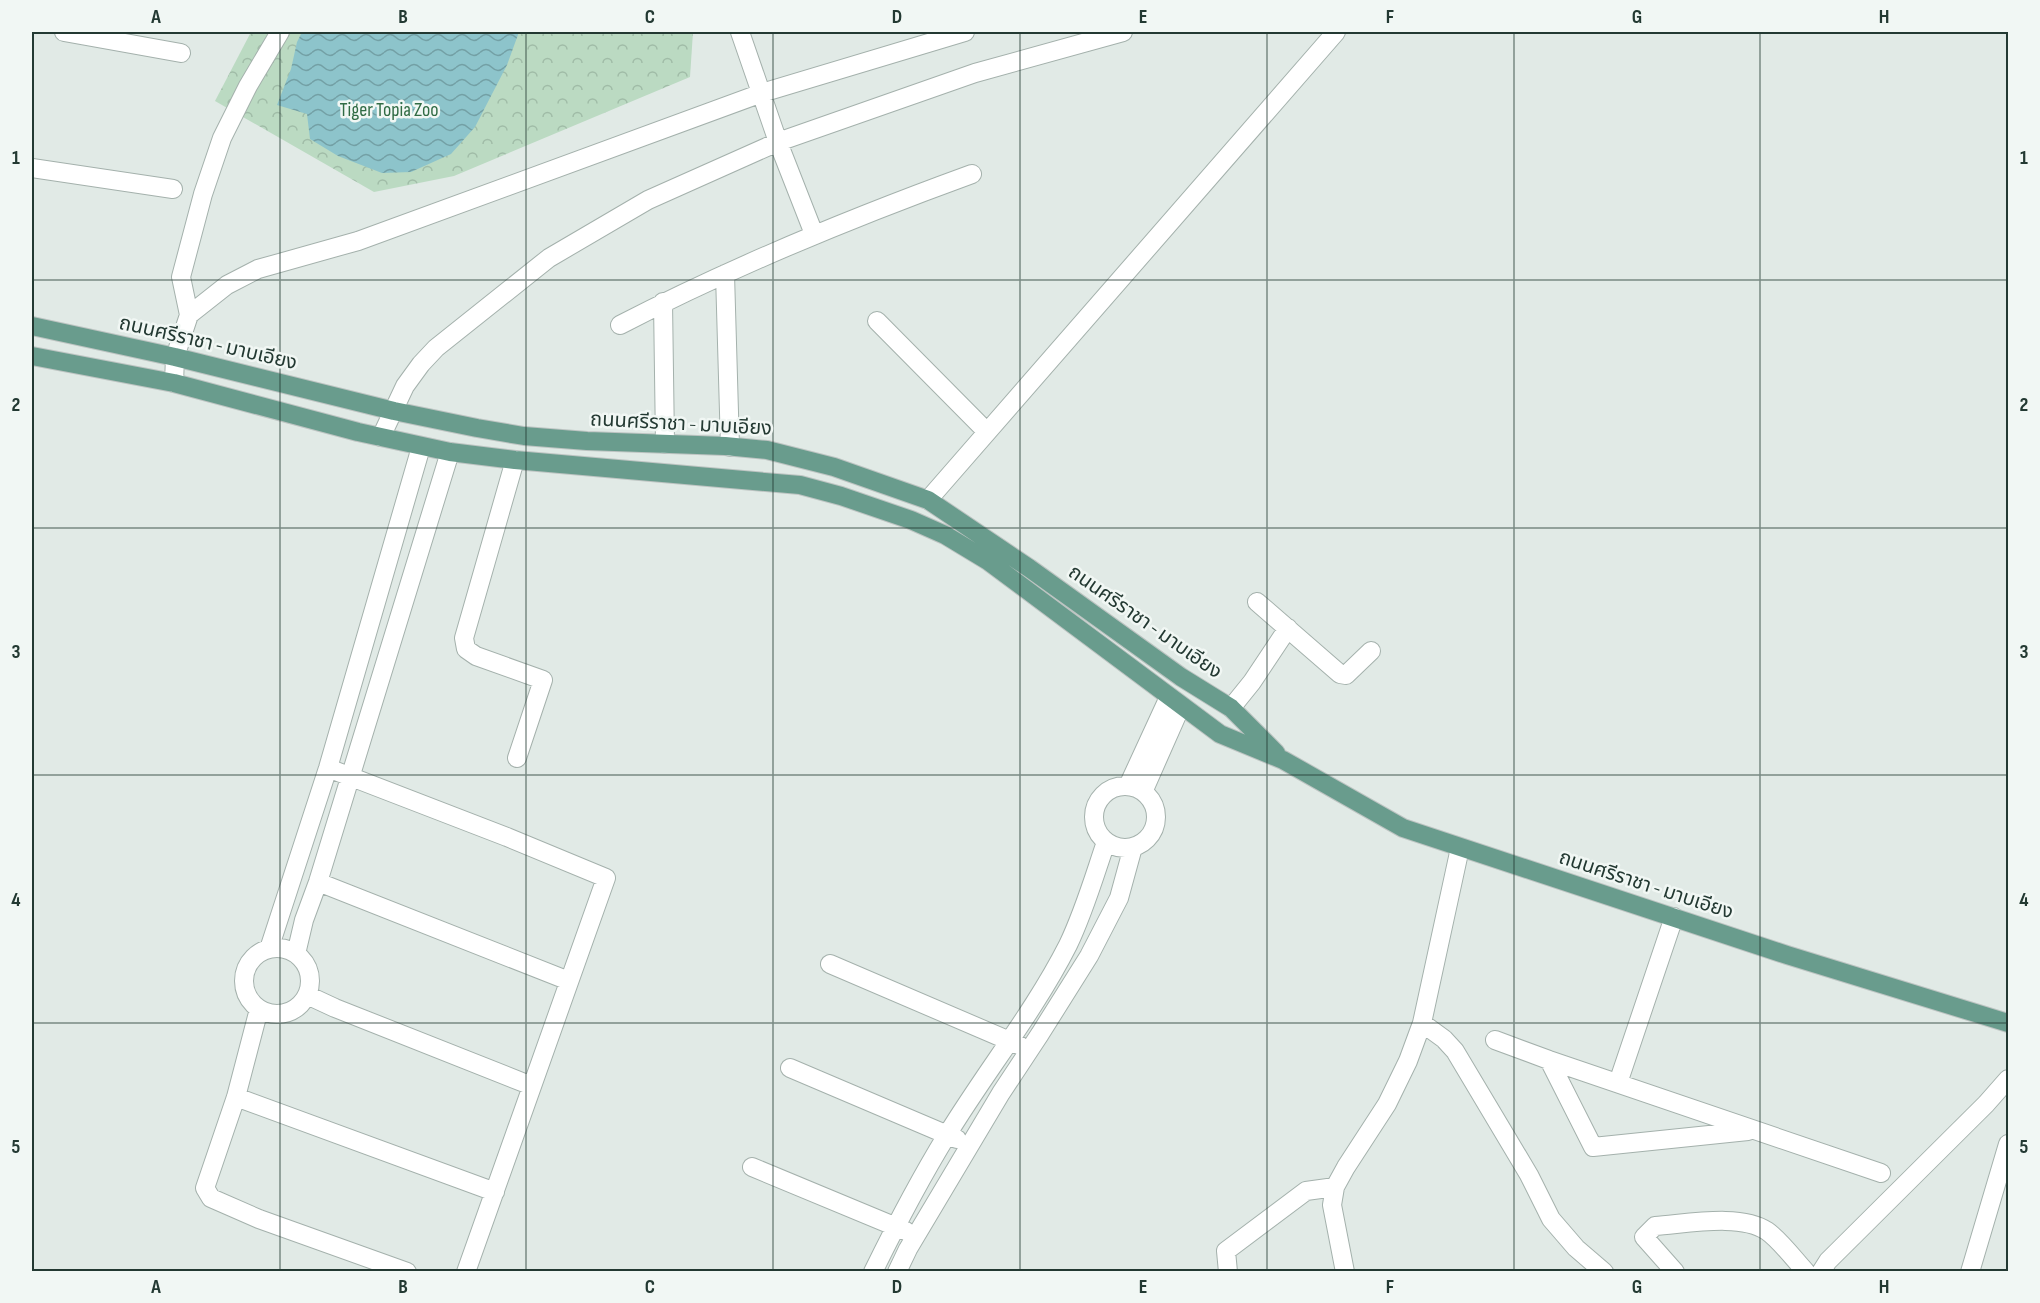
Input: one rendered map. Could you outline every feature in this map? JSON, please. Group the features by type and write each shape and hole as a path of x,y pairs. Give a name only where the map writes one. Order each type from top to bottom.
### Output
{"main road":[{"name":"ถนนศรีราชา - มาบเอียง","path":"32,326 175,357 394,411 524,436 730,447 781,452 928,500 1029,568 1188,681 1231,708 1283,760"},
{"name":"ถนนศรีราชา - มาบเอียง","path":"32,356 174,383 421,447 515,460 800,485 841,496 912,520 988,561 1220,734 1283,760 1402,828 1786,955 2008,1023"},
{"path":"1175,702 1188,681"}],"street":[{"path":"64,32 181,53"},
{"path":"174,383 175,357 189,315 182,276 203,194 222,138 248,86 280,32"},
{"path":"740,32 778,142 814,234"},
{"path":"189,315 227,285 258,269 358,241 762,93 965,32"},
{"path":"381,437 405,386 436,348 549,258 648,200 778,142 975,74 1123,32"},
{"path":"928,500 1336,32"},
{"path":"32,168 173,189"},
{"path":"620,325 663,302 814,234 972,174"},
{"path":"725,274 730,447"},
{"path":"663,302 665,444"},
{"path":"877,321 987,432"},
{"path":"269,949 328,768 421,447"},
{"path":"296,954 304,920 318,882 450,452"},
{"path":"515,460 464,638 466,649 476,656 543,680 517,758"},
{"path":"1257,602 1343,675 1346,675 1371,651"},
{"path":"1231,708 1252,682 1288,628"},
{"path":"1136,789 1175,702"},
{"path":"328,768 606,878 466,1272"},
{"path":"1114,788 1136,789 1152,799 1157,818 1150,837 1133,848 1123,849 1106,842 1099,836 1095,827 1095,808 1105,792 1114,788"},
{"path":"873,1272 895,1226 948,1134 1010,1041 1067,946 1085,906 1106,842"},
{"path":"897,1272 969,1145 1089,956 1119,898 1133,848"},
{"path":"1345,1272 1332,1205 1335,1187 1387,1104 1408,1061 1422,1023 1460,848"},
{"path":"318,882 569,981"},
{"path":"1085,906 1110,915"},
{"path":"1618,1083 1674,917"},
{"path":"281,948 296,954 308,969 310,980 307,995 298,1006 288,1012 270,1013 259,1009 251,1002 246,992 244,981 250,961 259,953 269,949 281,948"},
{"path":"830,964 1029,1050"},
{"path":"307,995 532,1086"},
{"path":"259,1009 236,1097 205,1188 211,1198 260,1219 406,1272"},
{"path":"1422,1023 1444,1039 1455,1051 1529,1175 1551,1219 1576,1248 1604,1272"},
{"path":"1495,1040 1881,1173"},
{"path":"1549,1060 1593,1147 1755,1130"},
{"path":"790,1068 948,1134 969,1145"},
{"path":"1821,1272 1828,1261 1986,1104 2008,1079"},
{"path":"236,1097 495,1192"},
{"path":"1970,1272 2008,1144"},
{"path":"752,1167 916,1236"},
{"path":"1228,1272 1226,1251 1306,1191 1335,1187"},
{"path":"1675,1272 1644,1237 1655,1226 1747,1223 1766,1231 1806,1272"}],"green space":[{"name":"Tiger Topia Zoo","path":"251,32 693,32 690,77 454,176 374,192 215,101"}],"water":[{"path":"302,32 519,32 507,65 475,127 451,154 411,172 382,173 338,156 310,139 307,114 277,105"}]}
